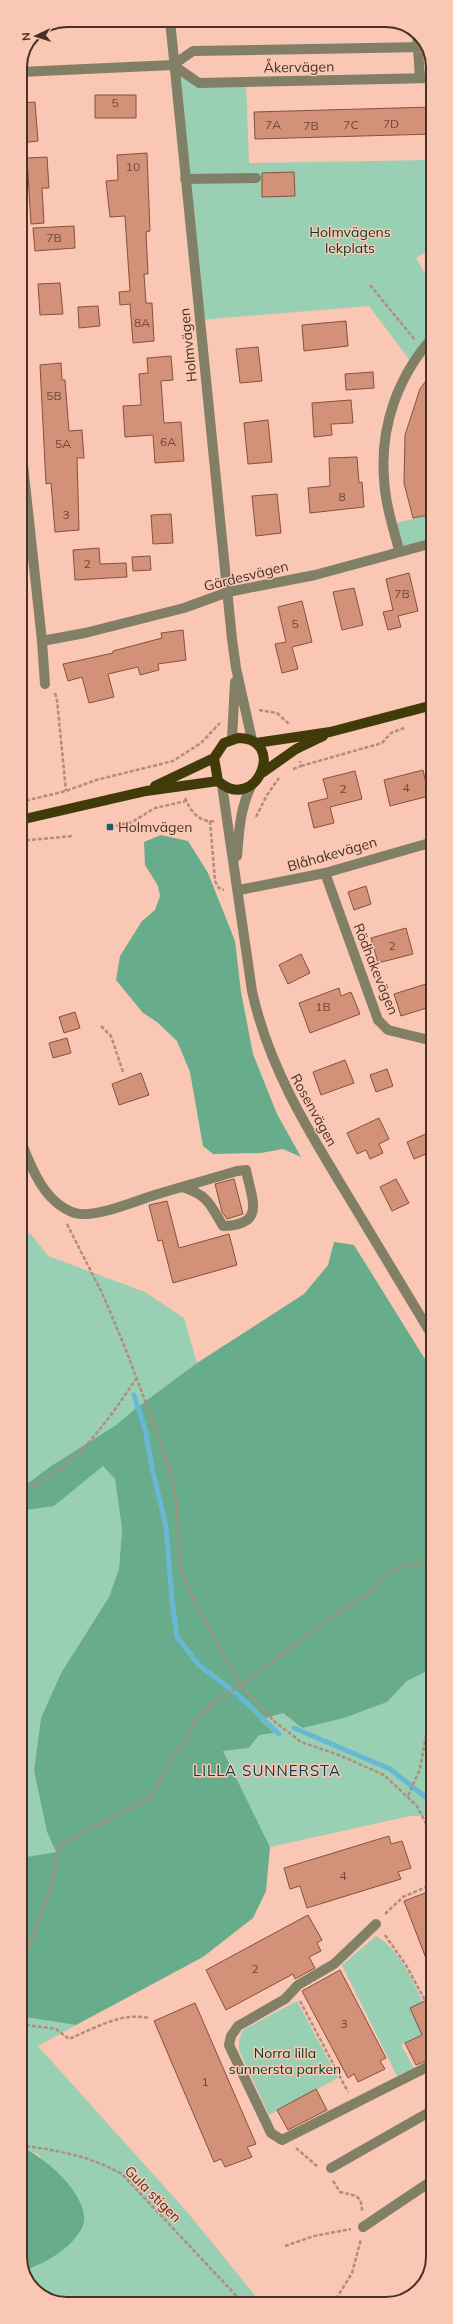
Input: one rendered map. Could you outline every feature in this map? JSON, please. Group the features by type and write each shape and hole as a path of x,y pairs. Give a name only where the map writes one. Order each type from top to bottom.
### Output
{"main road":[{"path":"146,790 214,758 224,743 232,738 246,738 254,741 330,732 426,708"},
{"path":"27,818 146,790 220,783 229,788 242,789 251,786 262,773 296,749 330,732"},
{"path":"254,741 264,758 262,773"},
{"path":"214,758 220,783"}],"street":[{"name":"Holmvägen","path":"170,27 173,65 236,668 254,741"},
{"name":"Åkervägen","path":"421,47 193,51 173,65 199,83 426,78"},
{"path":"420,78 422,49"},
{"path":"27,72 173,65"},
{"path":"185,179 256,178"},
{"path":"399,550 386,501 384,445 398,390 412,363 426,345"},
{"path":"27,502 42,641 45,684"},
{"name":"Gärdesvägen","path":"42,641 60,639 184,608 228,592 315,574 426,544"},
{"name":"Holmvägen","path":"232,738 236,668"},
{"name":"Rosenvägen","path":"220,783 239,890 252,991 259,1022 281,1080 296,1108 426,1325"},
{"name":"Rosenvägen","path":"236,872 240,817 251,786"},
{"name":"Blåhakevägen","path":"239,890 325,873 426,844"},
{"name":"Rödhakevägen","path":"325,873 378,1020 388,1030 426,1039"},
{"path":"27,1154 42,1187 65,1208 76,1213 93,1213 182,1187 237,1171 246,1170 254,1209 250,1217 240,1226 223,1226 212,1204 195,1191 182,1187"},
{"path":"376,1924 334,1964 298,1985 285,1999 238,2026 231,2036 229,2045 271,2133 282,2140 426,2067"},
{"path":"331,2168 426,2114"},
{"path":"363,2227 426,2185"}],"path":[{"path":"370,285 422,350"},
{"path":"45,684 54,691 58,700 66,791"},
{"path":"246,712 257,710 277,713 290,726 293,736"},
{"path":"27,800 139,772 173,761 202,743 226,716 234,714"},
{"path":"288,772 301,766 382,743 391,733 410,726"},
{"path":"296,749 301,766"},
{"path":"173,761 178,775"},
{"path":"240,817 256,818 267,796 282,775"},
{"path":"180,786 189,808 200,819 210,821 226,819"},
{"path":"116,826 132,822 155,808 186,801"},
{"path":"210,821 215,881 219,888 225,891 239,890"},
{"path":"27,840 72,836"},
{"path":"100,1026 111,1036 123,1072"},
{"path":"64,1219 103,1295 137,1378 171,1475 177,1506 180,1563 191,1594 241,1685 275,1722 301,1742 339,1755 384,1775 417,1806 426,1823"},
{"path":"27,1490 35,1487 77,1456 137,1378"},
{"path":"27,1952 50,1892 58,1846 136,1805 150,1800 173,1756 190,1736 196,1719 217,1700 241,1685 288,1648 370,1592 384,1575 405,1565 426,1563"},
{"path":"408,1796 420,1769 426,1736"},
{"path":"426,1887 403,1897 376,1924 406,1964 426,2002"},
{"path":"294,1990 354,2103"},
{"path":"27,2025 56,2029 69,2039 121,2017 136,2015 149,2018"},
{"name":"Gula stigen","path":"27,2146 58,2151 98,2161 122,2174 237,2297"},
{"path":"337,2297 352,2273 363,2227 362,2201"},
{"path":"286,2246 314,2236 363,2227"}],"green space":[{"name":"Holmvägens lekplats","path":"173,65 199,83 246,82 249,163 426,160 426,252 416,258 426,275 426,346 412,363 369,306 199,320"},
{"path":"426,516 426,544 399,550 392,524"},
{"path":"161,835 188,841 208,873 235,941 241,992 253,1054 277,1114 301,1157 283,1149 261,1153 213,1154 203,1146 190,1072 177,1041 157,1022 143,1013 116,980 120,956 142,921 155,910 160,896 158,886 145,865 144,842"},
{"path":"30,1233 48,1256 145,1292 184,1318 197,1363 116,1425 51,1466 27,1484 27,1236"},
{"path":"334,1242 354,1245 426,1361 426,1672 407,1681 387,1702 344,1718 302,1728 283,1713 260,1720 274,1733 259,1735 249,1748 223,1751 270,1847 266,1891 253,1918 203,1957 76,2025 27,2017 27,1857 56,1852 47,1832 34,1771 41,1718 61,1673 109,1597 119,1569 122,1529 115,1479 103,1466 54,1506 27,1510 27,1484 51,1466 116,1425 197,1363 304,1294 328,1265"},
{"path":"103,1465 115,1479 122,1529 119,1569 109,1597 61,1673 41,1718 34,1771 47,1832 56,1852 27,1857 27,1510 54,1506"},
{"path":"426,1672 426,1816 410,1816 270,1847 223,1751 249,1748 259,1735 273,1733 260,1720 283,1713 302,1728 387,1702 407,1681"},
{"path":"376,1936 386,1943 403,1964 426,2010 426,2032 401,2045 414,2068 397,2076 342,1965"},
{"name":"Norra lilla sunnersta parken","path":"297,2001 338,2078 269,2115 239,2050 239,2040 243,2030"},
{"path":"27,2017 76,2025 38,2046 188,2213 256,2297 64,2297 52,2294 45,2290 34,2279 29,2269 56,2254 82,2227 39,2155 27,2150"},
{"path":"27,2150 41,2159 65,2180 75,2192 81,2205 84,2217 82,2228 77,2236 64,2249 40,2264 29,2269 27,2262"}],"building":[{"path":"95,95 136,95 136,118 95,118"},
{"path":"35,102 38,141 27,142 27,103"},
{"path":"426,107 426,134 255,139 254,112"},
{"path":"147,153 150,231 146,232 148,274 144,274 146,303 152,303 154,341 133,343 130,304 120,305 119,292 130,291 125,216 110,217 106,181 118,180 117,155"},
{"path":"47,157 49,188 42,188 44,223 31,224 27,158"},
{"path":"294,172 295,196 262,197 262,173"},
{"path":"74,226 75,248 35,251 33,228"},
{"path":"60,283 63,314 40,315 38,284"},
{"path":"98,306 100,326 79,328 78,307"},
{"path":"346,321 348,346 304,351 302,325"},
{"path":"258,347 262,381 240,383 236,349"},
{"path":"171,356 173,380 161,381 164,423 181,422 184,461 155,463 153,435 125,437 123,406 141,405 139,374 148,373 147,358"},
{"path":"61,363 62,380 65,380 69,431 82,430 84,458 77,458 79,530 55,532 51,483 46,484 40,365"},
{"path":"373,372 374,388 346,390 345,374"},
{"path":"426,381 426,515 413,518 404,483 405,435 420,389"},
{"path":"351,400 353,423 331,424 332,435 314,437 312,403"},
{"path":"268,420 272,462 248,464 244,423"},
{"path":"357,457 359,483 362,482 364,507 310,513 308,488 330,486 329,458"},
{"path":"277,494 281,533 256,536 252,496"},
{"path":"171,514 173,543 153,544 151,515"},
{"path":"99,548 100,564 126,563 127,577 75,580 73,550"},
{"path":"150,556 151,570 133,571 132,557"},
{"path":"409,573 418,611 398,616 401,627 388,630 383,612 393,610 386,579"},
{"path":"354,588 363,625 342,630 333,592"},
{"path":"302,601 312,642 292,647 298,669 282,673 275,644 286,642 278,607"},
{"path":"183,630 186,660 158,664 159,670 140,675 138,667 108,674 114,697 89,703 82,677 68,681 63,664 113,653 113,651 162,638 161,633"},
{"path":"423,770 426,783 426,797 390,806 384,780"},
{"path":"355,771 362,799 330,807 334,823 314,828 308,803 328,798 323,779"},
{"path":"366,886 371,904 354,910 348,892"},
{"path":"406,928 413,954 378,963 371,938"},
{"path":"301,954 310,973 288,984 279,965"},
{"path":"426,984 426,1008 401,1016 394,994"},
{"path":"339,988 341,996 351,992 360,1014 310,1033 299,1003"},
{"path":"75,1012 80,1028 64,1033 59,1017"},
{"path":"67,1038 71,1053 53,1058 49,1043"},
{"path":"345,1060 354,1083 321,1095 313,1072"},
{"path":"387,1069 393,1086 376,1092 370,1075"},
{"path":"141,1073 149,1095 119,1105 112,1084"},
{"path":"379,1118 389,1139 379,1144 383,1153 370,1159 366,1150 357,1154 347,1133"},
{"path":"426,1134 426,1154 414,1159 407,1142"},
{"path":"234,1179 243,1214 227,1219 222,1212 215,1184"},
{"path":"396,1179 409,1203 392,1211 380,1187"},
{"path":"167,1201 179,1248 229,1234 237,1265 173,1283 162,1240 158,1241 149,1205"},
{"path":"389,1836 391,1844 402,1841 411,1868 398,1872 401,1879 307,1908 300,1886 290,1889 284,1868"},
{"path":"425,1893 426,1896 426,1958 404,1901"},
{"path":"308,1915 322,1940 317,1943 321,1951 309,1957 315,1968 295,1979 293,1974 226,2010 206,1970"},
{"path":"340,1970 386,2058 380,2061 385,2069 358,2082 354,2074 348,2078 302,1991"},
{"path":"426,2000 426,2061 416,2065 405,2043 422,2035 410,2008"},
{"path":"195,2003 256,2144 247,2147 252,2157 225,2167 221,2159 214,2162 154,2021"},
{"path":"316,2089 327,2110 288,2130 277,2110"}],"waterway":[{"path":"134,1395 145,1429 153,1472 166,1526 172,1600 177,1637 199,1665 237,1694 279,1734"},
{"path":"294,1728 390,1769 426,1797"}],"place":[{"name":"Holmvägen","path":"110,827"}],"district":[{"name":"LILLA SUNNERSTA","path":"267,1771"}]}
